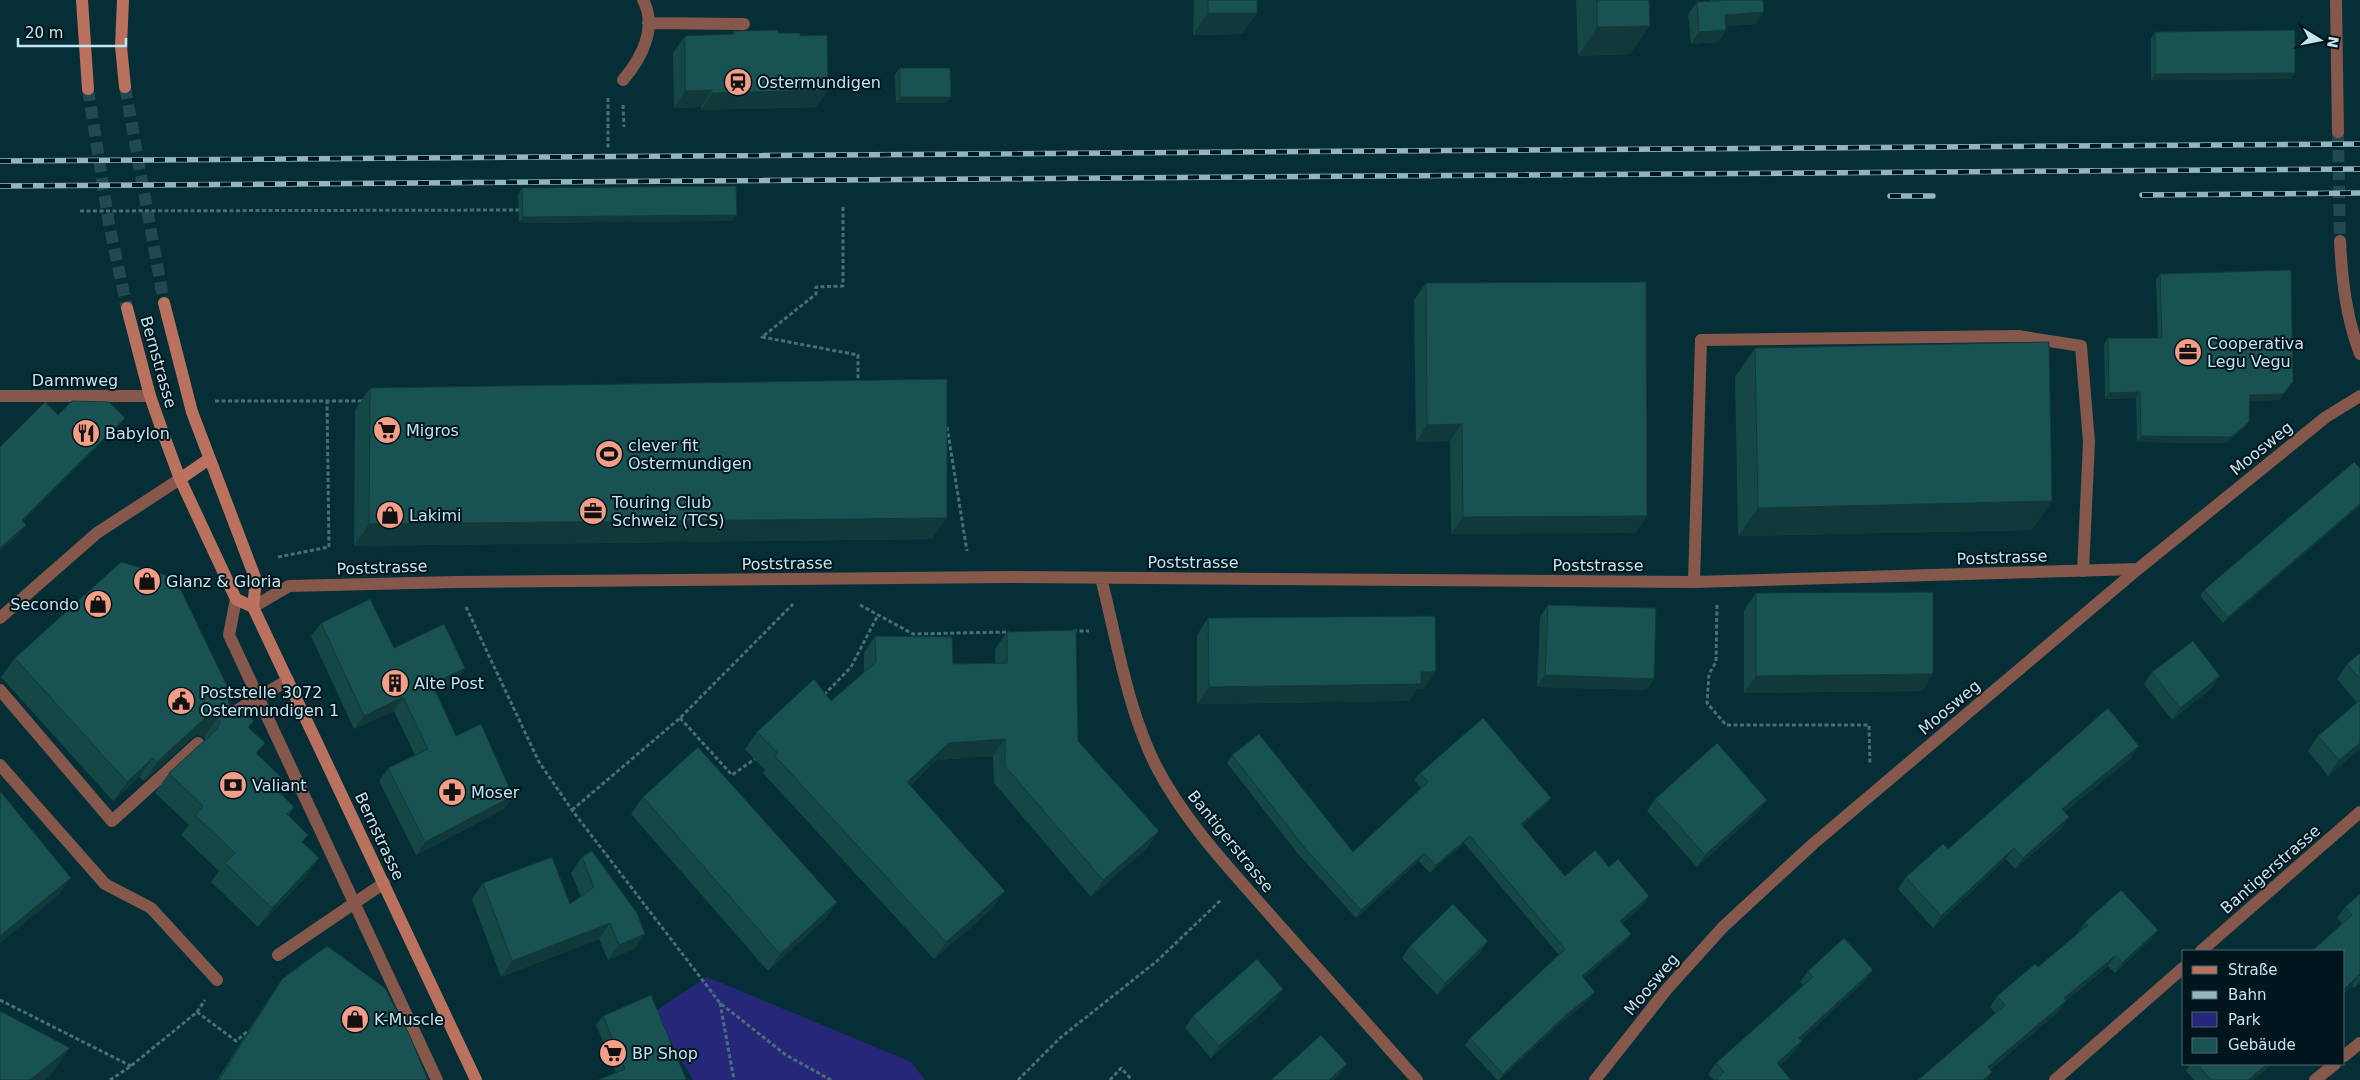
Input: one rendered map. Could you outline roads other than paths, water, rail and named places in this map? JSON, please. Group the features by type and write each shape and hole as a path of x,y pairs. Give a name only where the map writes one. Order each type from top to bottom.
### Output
{"main road":[{"path":"82,0 88,89"},
{"path":"123,0 121,46 125,87"},
{"name":"Bernstrasse","path":"164,302 189,401 208,459 249,556 256,580 253,607 476,1080"},
{"name":"Bernstrasse","path":"127,308 150,396 180,479 236,600"},
{"path":"180,479 208,459"},
{"path":"236,600 253,607"}],"street":[{"path":"623,80 640,57 647,39 647,7 643,0"},
{"path":"2336,0 2338,132"},
{"path":"648,23 744,24"},
{"path":"2340,241 2343,293 2353,335 2360,354"},
{"path":"1694,582 1701,340 2018,336 2081,346 2089,442 2083,571"},
{"name":"Dammweg","path":"0,396 150,396"},
{"name":"Moosweg","path":"1595,1080 1667,989 1723,927 1870,794 2138,569 2326,417 2360,396"},
{"path":"0,618 97,532 180,479"},
{"name":"Poststrasse","path":"253,607 288,586 455,582 971,577 1694,582 2138,569"},
{"name":"Bantigerstrasse","path":"1101,578 1130,694 1156,766 1180,807 1241,882 1417,1080"},
{"path":"236,600 229,635 437,1080"},
{"path":"222,720 288,680"},
{"path":"0,690 112,821 198,743"},
{"path":"0,764 106,884 151,908 217,980"},
{"name":"Bantigerstrasse","path":"2202,950 2360,812"},
{"path":"278,955 384,882"},
{"path":"2055,1080 2182,969"},
{"path":"2345,1055 2360,1043"},
{"path":"2315,1080 2333,1065"}],"tunnel":[{"path":"125,87 164,303"},
{"path":"88,89 109,224 127,308"},
{"path":"2338,132 2340,241"}],"railway":[{"path":"0,161 2360,144"},
{"path":"0,186 2360,169"},
{"path":"2142,195 2360,193"},
{"path":"1890,196 1933,196"}],"place":[{"name":"Ostermundigen","path":"738,82"},
{"name":"Cooperativa Legu Vegu","path":"2188,352"},
{"name":"Migros","path":"387,430"},
{"name":"Babylon","path":"86,433"},
{"name":"clever fit Ostermundigen","path":"609,454"},
{"name":"Touring Club Schweiz (TCS)","path":"593,511"},
{"name":"Lakimi","path":"390,515"},
{"name":"Glanz & Gloria","path":"147,581"},
{"name":"Secondo","path":"98,604"},
{"name":"Alte Post","path":"395,683"},
{"name":"Poststelle 3072 Ostermundigen 1","path":"181,701"},
{"name":"Valiant","path":"233,785"},
{"name":"Moser","path":"452,792"},
{"name":"K-Muscle","path":"355,1019"},
{"name":"BP Shop","path":"613,1053"}]}
